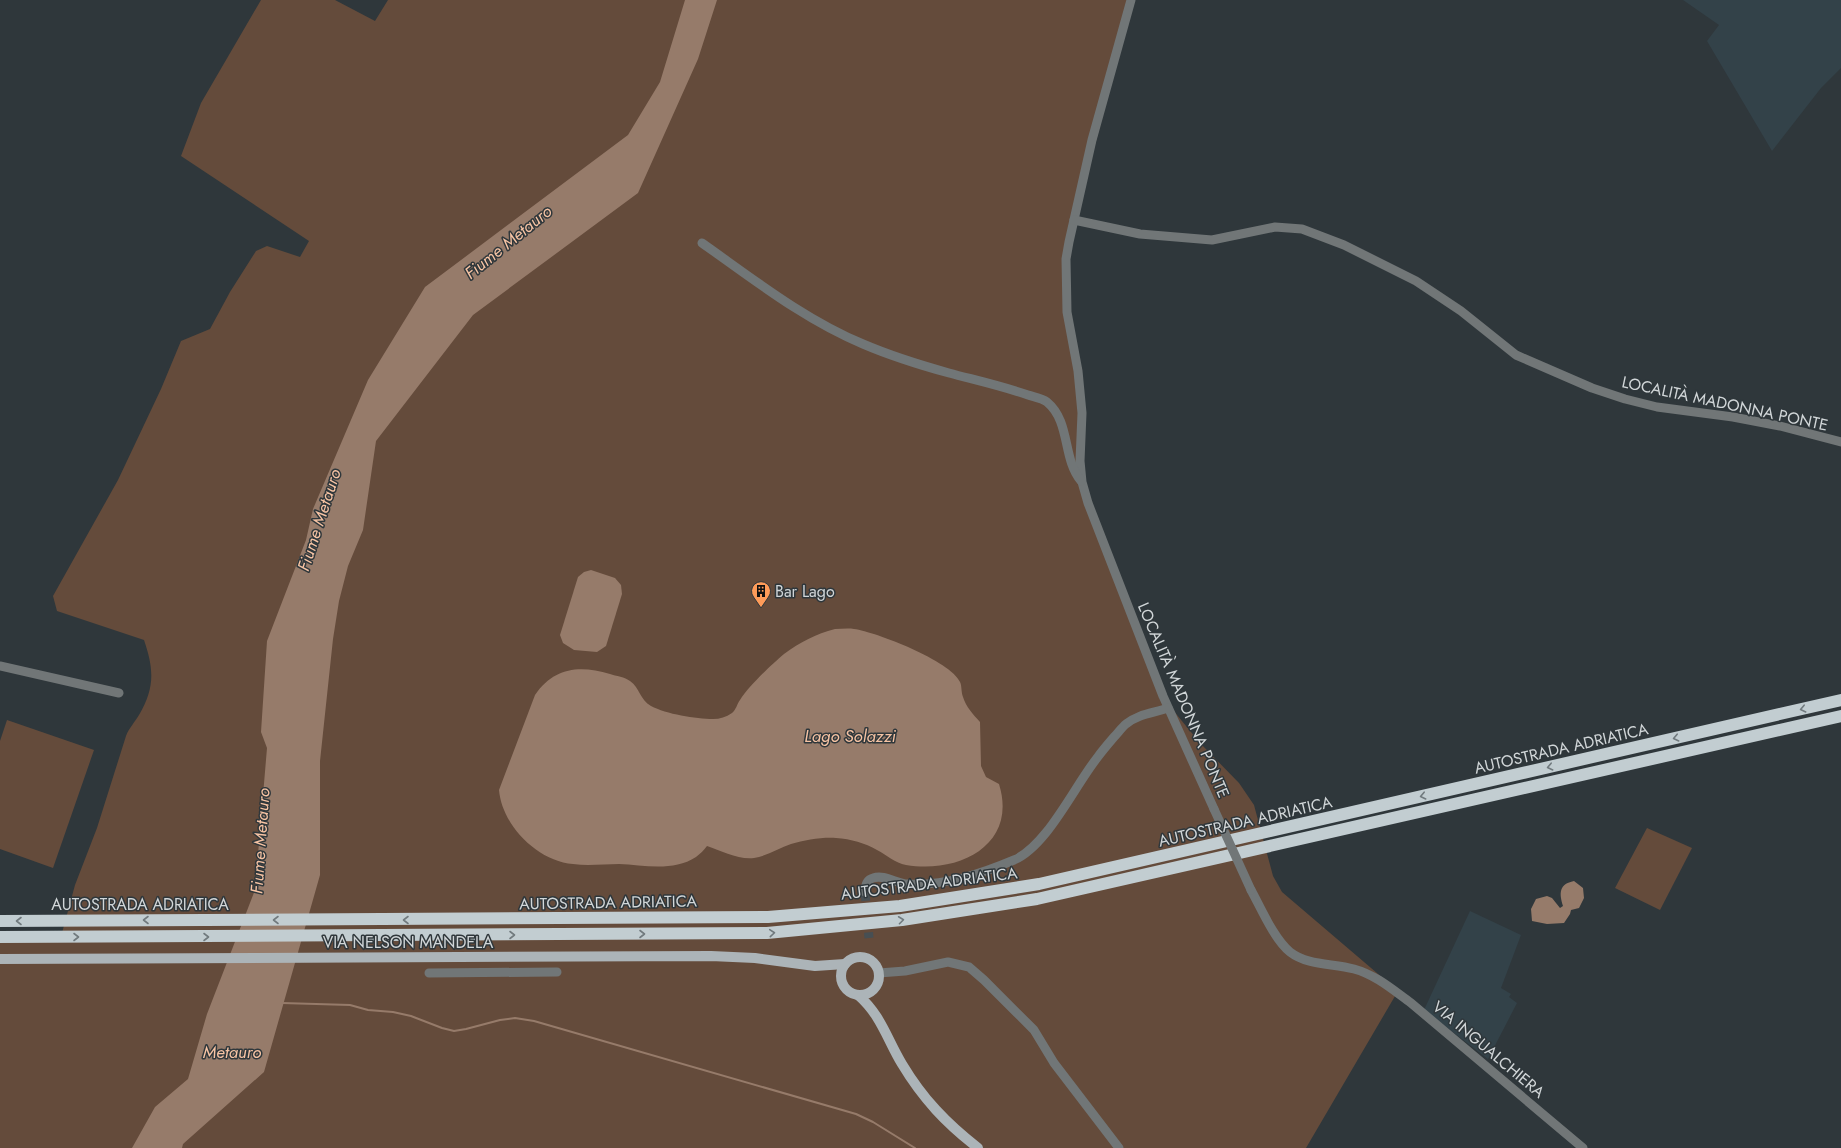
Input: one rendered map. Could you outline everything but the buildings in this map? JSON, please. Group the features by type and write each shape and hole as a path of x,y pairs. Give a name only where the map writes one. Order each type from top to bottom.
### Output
{"highway":[{"name":"AUTOSTRADA ADRIATICA","path":"0,921 445,920 768,917 900,906 1040,884 1841,700"},
{"name":"AUTOSTRADA ADRIATICA","path":"0,937 767,933 902,920 1036,899 1841,716"}],"main road":[{"name":"VIA NELSON MANDELA","path":"0,959 711,956 755,958 815,966 845,964"},
{"path":"858,995 867,993 874,988 878,981 879,973 875,964 867,958 853,958 845,964 841,972 842,981 850,992 858,995 870,1005 878,1017 901,1063 921,1095 942,1118 978,1148"},
{"name":"VIA NELSON MANDELA","path":"815,966 842,981"},
{"path":"874,988 878,1017"}],"street":[{"path":"1074,220 1094,134 1131,0"},
{"name":"LOCALITÀ MADONNA PONTE","path":"1373,976 1353,968 1325,965 1302,958 1290,952 1281,943 1251,890 1168,708 1088,503 1082,482 1080,462 1082,413 1078,371 1067,312 1066,259 1074,220 1140,234 1181,239 1212,240 1275,227 1302,229 1344,245 1416,281 1461,311 1516,355 1592,388 1625,399 1657,407 1733,417 1774,425 1841,442"},
{"name":"LOCALITÀ MADONNA PONTE","path":"702,243 806,315 862,344 913,363 1045,400 1054,408 1061,419 1072,463 1076,474 1082,482"},
{"path":"0,666 119,693"},
{"path":"865,892 868,881 872,878 880,877 907,884 933,884 964,878 1016,859 1030,850 1038,842 1097,758 1126,724 1143,714 1157,712 1168,708"},
{"path":"879,973 910,970 948,962 969,967 1034,1030 1054,1063 1119,1148"},
{"path":"429,973 557,972"},
{"name":"VIA INGUALCHIERA","path":"1373,976 1411,1003 1584,1148"}],"shaded area":[{"path":"261,0 335,0 375,21 388,0 1133,0 1064,263 1078,367 1084,493 1168,704 1200,743 1239,783 1254,805 1273,876 1282,892 1398,991 1306,1148 0,1148 0,936 62,933 75,885 97,828 126,736 148,696 151,678 150,660 144,640 57,611 53,596 118,480 161,389 181,341 210,329 230,292 256,251 267,246 300,257 309,241 181,156 201,103"},
{"path":"1683,0 1841,0 1841,68 1821,88 1772,151 1707,41 1719,25"},
{"path":"7,720 94,750 53,868 0,849 0,741"},
{"path":"1647,828 1692,848 1660,910 1615,888"},
{"path":"1470,911 1521,935 1501,988 1511,994 1509,997 1517,1003 1488,1059 1424,1010"}],"water":[{"path":"685,0 717,0 698,59 638,193 473,315 376,441 363,530 348,566 339,601 333,639 320,761 320,875 264,1072 183,1144 182,1148 132,1148 155,1107 188,1079 207,1014 255,890 267,748 261,732 267,641 306,540 313,509 368,380 425,287 628,135 660,82"},
{"path":"591,570 615,578 621,585 622,594 606,646 597,652 574,650 563,643 560,635 578,577 584,572"},
{"name":"Lago Solazzi","path":"835,629 865,631 912,649 943,665 954,674 960,682 962,695 966,704 980,722 981,766 986,777 999,784 1003,805 1000,824 992,839 980,851 964,859 946,865 926,867 898,863 863,843 852,840 825,838 791,844 764,856 754,858 742,858 707,846 697,856 678,865 579,865 560,861 547,856 524,839 514,828 507,816 499,790 535,695 542,686 559,674 578,669 599,671 628,680 636,687 644,701 657,709 690,717 718,719 733,712 749,688 784,654 808,639"},
{"path":"1574,881 1583,888 1584,898 1579,908 1571,910 1564,923 1547,924 1532,921 1531,909 1536,899 1547,896 1552,898 1560,908 1563,906 1561,890 1565,884"}],"waterway":[{"path":"282,1003 350,1005 368,1010 393,1012 411,1016 454,1031 515,1018 534,1021 856,1114 873,1122 915,1148"}],"tunnel":[{"path":"865,892 869,938"}],"place":[{"name":"Bar Lago","path":"761,608"}],"water label":[{"name":"Fiume Metauro","path":"508,242"},
{"name":"Fiume Metauro","path":"319,520"},
{"name":"Fiume Metauro","path":"260,841"},
{"name":"Metauro","path":"232,1052"}]}
